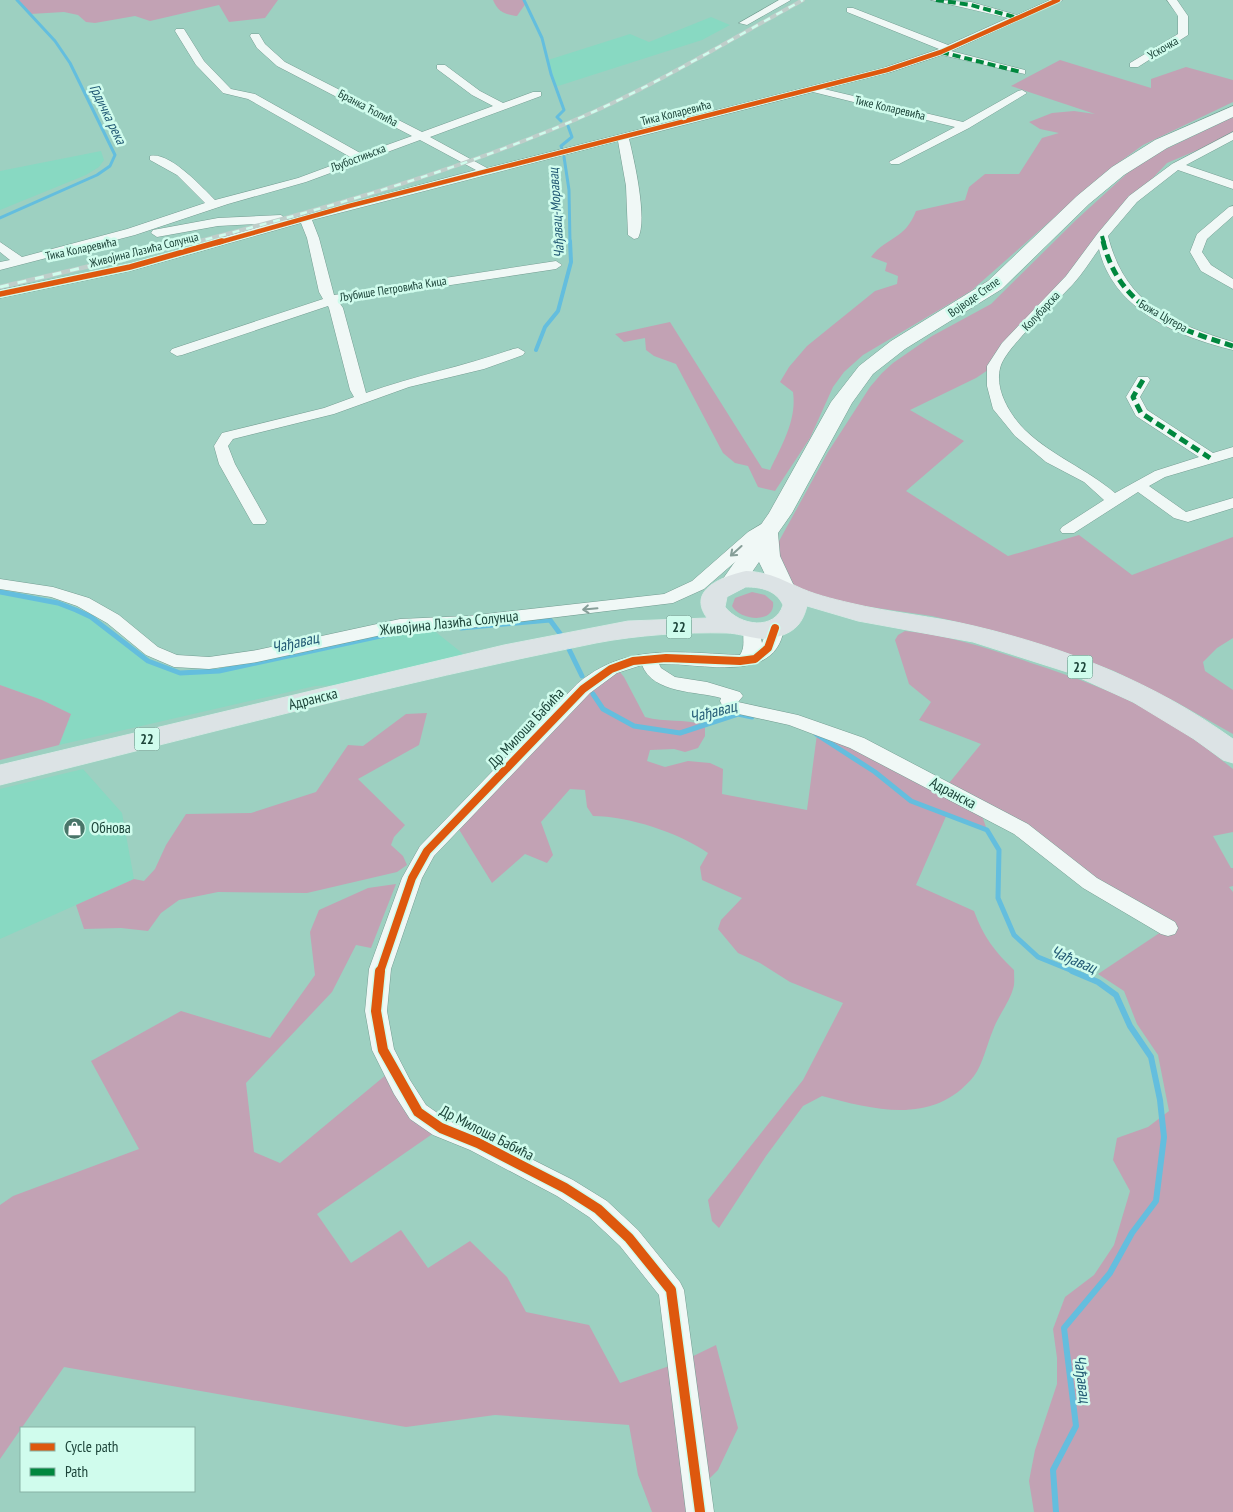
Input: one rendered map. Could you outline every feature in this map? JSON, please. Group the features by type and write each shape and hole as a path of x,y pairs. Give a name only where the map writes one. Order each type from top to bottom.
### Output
{"main road":[{"name":"22","path":"724,588 746,579 762,580 786,590"},
{"path":"724,588 713,608 719,618 760,627 790,618 794,610 793,601 786,590"},
{"name":"Адранска","path":"0,775 548,644 628,629 677,615 724,588"},
{"name":"Адранска","path":"786,590 867,615 972,634 1016,645 1063,661 1105,678 1167,709 1233,752"},
{"name":"Адранска","path":"628,629 760,627 808,620 867,615"}],"street":[{"path":"744,23 786,0"},
{"path":"936,0 971,5 1018,18"},
{"name":"Тика Коларевића","path":"0,266 218,222 266,218 298,221 814,90 945,51 1058,0"},
{"name":"Ускочка","path":"1134,64 1183,35 1183,16 1172,0"},
{"path":"850,10 945,51 1021,72"},
{"path":"180,31 200,63 228,91 252,96 359,157"},
{"name":"Бранка Ћопића","path":"255,36 261,46 281,64 343,94 487,172"},
{"path":"441,67 476,93 502,107"},
{"name":"Тике Коларевића","path":"814,90 965,126"},
{"name":"Тике Коларевића","path":"896,162 965,126 1022,93"},
{"name":"Љубостињска","path":"20,262 131,232 213,204 302,180 419,135 537,94"},
{"name":"Војводе Степе","path":"724,588 771,528 810,464 842,402 866,370 893,348 995,284 1095,189 1130,162 1161,144 1233,111"},
{"name":"Колубарска","path":"1114,500 1089,479 1051,459 1020,434 1000,408 994,386 994,366 1007,346 1071,279 1102,236 1133,199 1176,166 1233,135"},
{"path":"623,137 634,194 636,212 634,235"},
{"path":"154,158 181,173 213,204"},
{"path":"1176,166 1233,185"},
{"path":"1233,210 1201,237 1196,252 1206,268 1233,286"},
{"path":"298,221 313,238 326,292 336,308 357,390 362,399"},
{"name":"Живојина Лазића Солунца","path":"0,294 130,267 298,221"},
{"name":"Божа Цугера","path":"1102,236 1104,256 1129,296 1152,312 1192,333 1233,346"},
{"path":"0,246 20,262"},
{"name":"Љубише Петровића Кица","path":"176,352 332,300 396,288 556,265"},
{"path":"259,521 227,464 222,449 224,440 233,434 329,411 404,384 479,366 518,352"},
{"path":"1143,380 1133,397 1141,413 1210,458"},
{"path":"1068,530 1138,485 1160,474 1233,452"},
{"path":"1138,485 1180,515 1188,517 1233,503"},
{"path":"771,528 768,556 786,590"},
{"name":"Живојина Лазића Солунца","path":"0,584 53,592 83,602 113,619 152,651 174,661 209,663 400,625 468,622 667,599 698,585 754,535 771,528"},
{"name":"Др Милоша Бабића","path":"700,1512 671,1290 629,1238 598,1209 566,1188 478,1143 441,1128 418,1112 402,1087 383,1050 376,1011 380,969 412,878 427,852 560,714 578,692 615,666 648,658 745,661 755,659 765,653 773,640 760,627"},
{"name":"Адранска","path":"648,658 654,671 670,682 707,688 734,696 729,701 731,706 792,718 825,729 858,743 945,788 1021,829 1090,883 1168,928"}],"shaded area":[{"path":"17,0 278,0 265,18 229,22 219,5 150,21 135,16 95,23 86,22 78,15 64,12 30,14"},
{"path":"493,0 524,0 526,3 517,16 502,12"},
{"path":"711,17 730,25 702,40 555,87 548,60 630,34 649,42"},
{"path":"1060,60 1151,88 1151,79 1186,67 1233,80 1233,102 1143,145 1107,171 971,291 863,355 844,372 833,387 810,438 775,491 758,487 748,466 735,463 723,453 676,364 654,356 646,350 645,338 624,342 615,334 670,322 762,468 770,470 788,432 793,412 793,392 780,382 789,367 807,346 875,291 897,284 898,276 885,271 887,263 871,257 877,250 906,228 916,211 965,200 969,187 985,174 1019,174 1042,138 1059,133 1040,129 1029,122 1052,113 1074,111 1095,114 1011,86"},
{"path":"1233,117 1233,135 1167,163 1133,199 994,366 976,378 910,410 964,441 906,491 1008,556 1079,535 1132,575 1233,537 1233,638 1217,648 1203,662 1205,671 1233,690 1233,734 1176,702 1114,671 1058,650 995,631 932,616 836,602 791,589 773,552 828,452 870,387 882,373 932,336 991,304 1076,220 1133,168 1164,150"},
{"path":"101,151 104,160 99,167 86,175 0,210 0,171"},
{"path":"0,592 58,603 76,610 91,617 148,661 180,673 219,671 400,631 419,629 432,629 472,661 343,685 315,686 59,745 70,714 42,700 0,685"},
{"path":"752,592 765,595 773,602 769,614 757,618 749,617 742,615 732,606 735,598"},
{"path":"905,631 953,639 985,648 1096,686 1168,722 1233,769 1233,832 1213,836 1231,868 1233,868 1233,886 1229,887 1233,892 1233,1512 1034,1512 1029,1481 1035,1450 1057,1384 1057,1358 1053,1329 1065,1297 1094,1275 1114,1245 1130,1191 1113,1160 1117,1138 1148,1127 1169,1111 1158,1055 1137,1024 1124,991 1098,974 1167,928 979,807 987,830 947,814 916,885 974,911 990,943 1014,970 1014,985 1011,994 995,1025 977,1071 958,1092 941,1102 922,1108 903,1110 883,1109 822,1096 803,1106 766,1156 719,1228 712,1221 708,1200 803,1080 843,1003 790,982 760,963 738,953 718,929 721,920 742,898 702,880 700,867 708,853 683,839 653,827 622,819 593,816 587,807 585,790 570,789 541,822 553,855 547,863 525,854 492,883 455,823 615,666 624,677 645,717 705,725 705,736 698,748 685,752 674,749 650,750 647,761 665,767 688,761 710,763 723,769 722,794 807,810 817,734 825,729 945,788 981,744 919,720 931,702 909,684 895,640 898,635"},
{"path":"0,685 42,700 71,714 59,745 0,760"},
{"path":"427,713 419,745 358,779 405,825 394,837 391,845 403,856 407,865 397,872 307,893 218,892 179,900 161,913 148,931 121,928 84,929 76,905 134,879 144,881 155,869 166,845 186,814 251,813 316,792 348,745 363,746 406,714"},
{"path":"83,769 122,813 134,879 0,939 0,789"},
{"path":"396,884 371,948 356,945 332,992 246,1083 254,1152 280,1163 393,1069 441,1128 317,1214 351,1263 401,1230 428,1268 470,1241 507,1277 526,1312 589,1325 620,1383 681,1362 716,1345 738,1428 718,1470 698,1490 700,1512 652,1512 638,1475 629,1425 495,1415 406,1427 64,1367 22,1427 20,1427 20,1430 0,1459 0,1205 13,1196 139,1149 91,1061 181,1011 270,1038 315,975 310,932 319,910 368,888"}],"waterway":[{"name":"Грдичка река","path":"0,218 97,175 110,166 115,155 70,63 55,41 17,0"},
{"name":"Чађавац-Моравац","path":"524,0 542,38 551,74 564,110 557,117 561,121"},
{"name":"Чађавац-Моравац","path":"562,149 561,146 572,137 568,126"},
{"name":"Чађавац-Моравац","path":"564,157 569,190 570,243"},
{"name":"Чађавац-Моравац","path":"536,350 545,327 558,311 571,262 570,241"},
{"name":"Чађавац","path":"0,592 58,603 76,610 91,617 148,661 180,673 219,671 408,630"},
{"name":"Чађавац","path":"461,628 550,620 564,639 582,676"},
{"name":"Чађавац","path":"593,694 603,709 634,726 680,733 738,714 752,717"},
{"name":"Чађавац","path":"816,734 875,772 911,801 987,830 999,850 998,898 1014,935 1038,957 1075,972"},
{"name":"Чађавац","path":"1056,1512 1053,1470 1076,1426 1064,1328 1110,1273 1132,1233 1156,1201 1164,1137 1160,1100 1151,1057 1130,1026 1116,995 1098,982 1072,971"}],"railway":[{"path":"192,243 396,186 545,133 647,86 803,0"},
{"path":"0,287 197,241"}],"marked path":[{"path":"936,0 971,5 1018,18"},
{"path":"941,52 1021,72"},
{"path":"1102,236 1108,260 1118,279 1131,296 1148,310 1168,322 1233,346"},
{"path":"1143,380 1133,397 1141,413 1210,458"}],"cycle path":[{"path":"0,294 130,267 349,206 887,70 941,52 1058,0"},
{"path":"700,1512 671,1290 629,1238 598,1209 565,1188 478,1143 441,1128 418,1112 402,1087 383,1050 376,1011 380,969 412,878 427,851 583,689 601,674 611,669 622,664 644,659 688,658 740,661 755,659 768,648 775,628"}],"place":[{"name":"Обнова","path":"75,828"}]}
